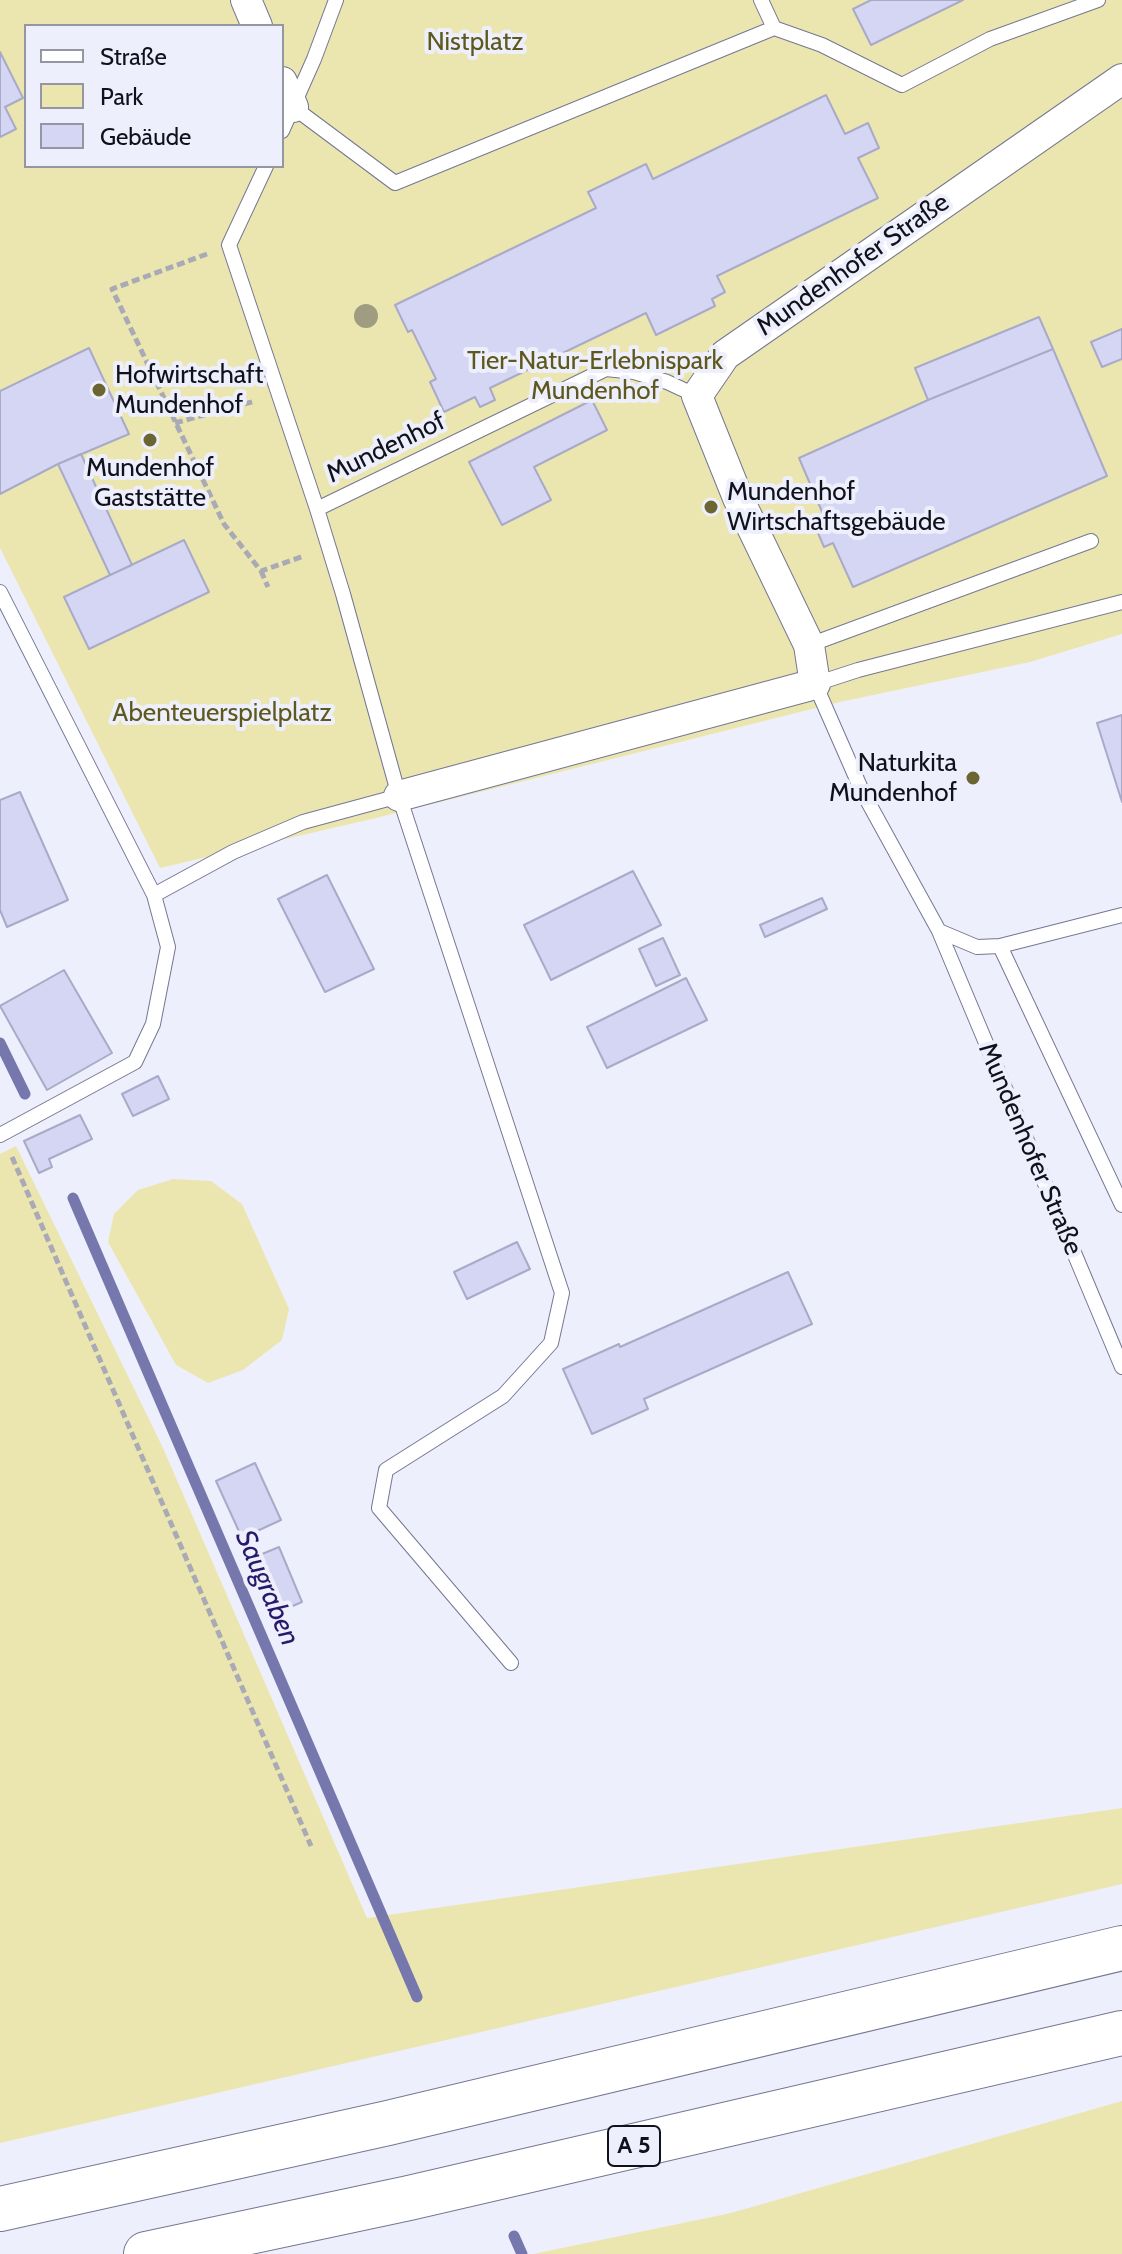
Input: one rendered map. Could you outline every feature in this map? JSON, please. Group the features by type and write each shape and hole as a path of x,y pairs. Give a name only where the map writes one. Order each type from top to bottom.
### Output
{"highway":[{"path":"0,2209 388,2123 1122,1948"},
{"name":"A 5","path":"146,2254 409,2198 1122,2033"}],"street":[{"path":"246,0 256,24"},
{"name":"Mundenhofer Straße","path":"815,684 809,645 738,498 697,396 725,355 1122,79"},
{"path":"399,796 815,684"}],"lane":[{"path":"336,0 286,107 395,183 774,28 822,45 902,85 990,39 1098,0"},
{"path":"761,0 774,28"},
{"path":"229,245 265,168"},
{"name":"Mundenhof","path":"229,245 317,509 399,796 562,1293 551,1343 503,1396 386,1470 379,1508 511,1663"},
{"name":"Mundenhof","path":"317,509 606,369 634,372 667,382 697,396"},
{"path":"809,645 1091,541"},
{"path":"0,592 154,895 168,947 153,1024 135,1062 1,1134"},
{"path":"815,684 858,670 1122,602"},
{"name":"Mundenhofer Straße","path":"815,684 862,791 939,931 1122,1367"},
{"path":"154,895 233,852 303,822 399,796"},
{"path":"939,931 977,947 1000,946 1122,915"},
{"path":"1000,946 1122,1205"}],"path":[{"path":"229,245 112,289 224,524 261,571 268,587"},
{"path":"175,423 278,395"},
{"path":"261,571 328,550"},
{"path":"1,1134 311,1846"}],"green space":[{"name":"Tier-Natur-Erlebnispark Mundenhof","path":"0,0 1122,0 1122,634 1030,662 840,702 376,818 160,868 0,548"},
{"path":"16,1146 163,1448 367,1918 1122,1808 1122,1884 0,2143 0,1154"},
{"path":"173,1179 211,1181 242,1204 289,1309 282,1340 243,1370 208,1383 176,1365 108,1242 114,1214 138,1190"},
{"path":"1122,2101 1122,2254 533,2254 731,2213"}],"building":[{"path":"871,0 963,0 871,45 853,9"},
{"path":"0,52 23,98 5,107 16,129 0,137"},
{"path":"826,95 845,134 868,123 879,148 858,158 878,198 717,276 725,292 712,299 715,306 656,335 646,313 490,388 495,400 480,407 475,397 444,412 430,382 436,379 412,330 408,332 395,305 596,208 588,192 646,164 653,179"},
{"path":"1039,317 1053,349 928,400 915,368"},
{"path":"1122,329 1122,359 1102,367 1091,342"},
{"path":"89,348 129,434 58,464 0,494 0,391"},
{"path":"1053,349 1107,476 853,587 833,543 824,547 812,519 823,514 799,458 928,400"},
{"path":"592,400 607,430 534,467 551,500 502,525 469,462"},
{"path":"81,454 132,565 110,575 58,464"},
{"path":"184,540 209,592 89,649 64,597"},
{"path":"1122,715 1122,802 1097,723"},
{"path":"20,792 68,900 7,927 0,910 0,800"},
{"path":"633,871 661,925 551,980 524,925"},
{"path":"327,875 374,969 325,992 278,899"},
{"path":"822,898 827,909 765,937 760,925"},
{"path":"663,938 680,975 656,986 639,949"},
{"path":"64,970 112,1053 47,1090 0,1006"},
{"path":"686,978 707,1020 607,1068 587,1027"},
{"path":"158,1076 169,1099 133,1116 122,1094"},
{"path":"80,1115 92,1139 49,1159 52,1167 39,1173 24,1141"},
{"path":"517,1242 530,1269 467,1299 454,1272"},
{"path":"788,1272 812,1324 644,1399 648,1409 592,1434 563,1369"},
{"path":"255,1463 281,1520 242,1538 216,1481"},
{"path":"279,1547 302,1602 274,1614 250,1559"}],"waterway":[{"name":"Saugraben","path":"0,1043 25,1094"},
{"name":"Saugraben","path":"73,1198 417,1997"},
{"name":"Saugraben","path":"514,2236 522,2254"}],"place":[{"name":"Hofwirtschaft Mundenhof","path":"99,390"},
{"name":"Mundenhof Gaststätte","path":"150,440"},
{"name":"Mundenhof Wirtschaftsgebäude","path":"711,507"},
{"name":"Naturkita Mundenhof","path":"973,778"}],"park label":[{"name":"Nistplatz","path":"475,42"},
{"name":"Abenteuerspielplatz","path":"222,713"}]}
